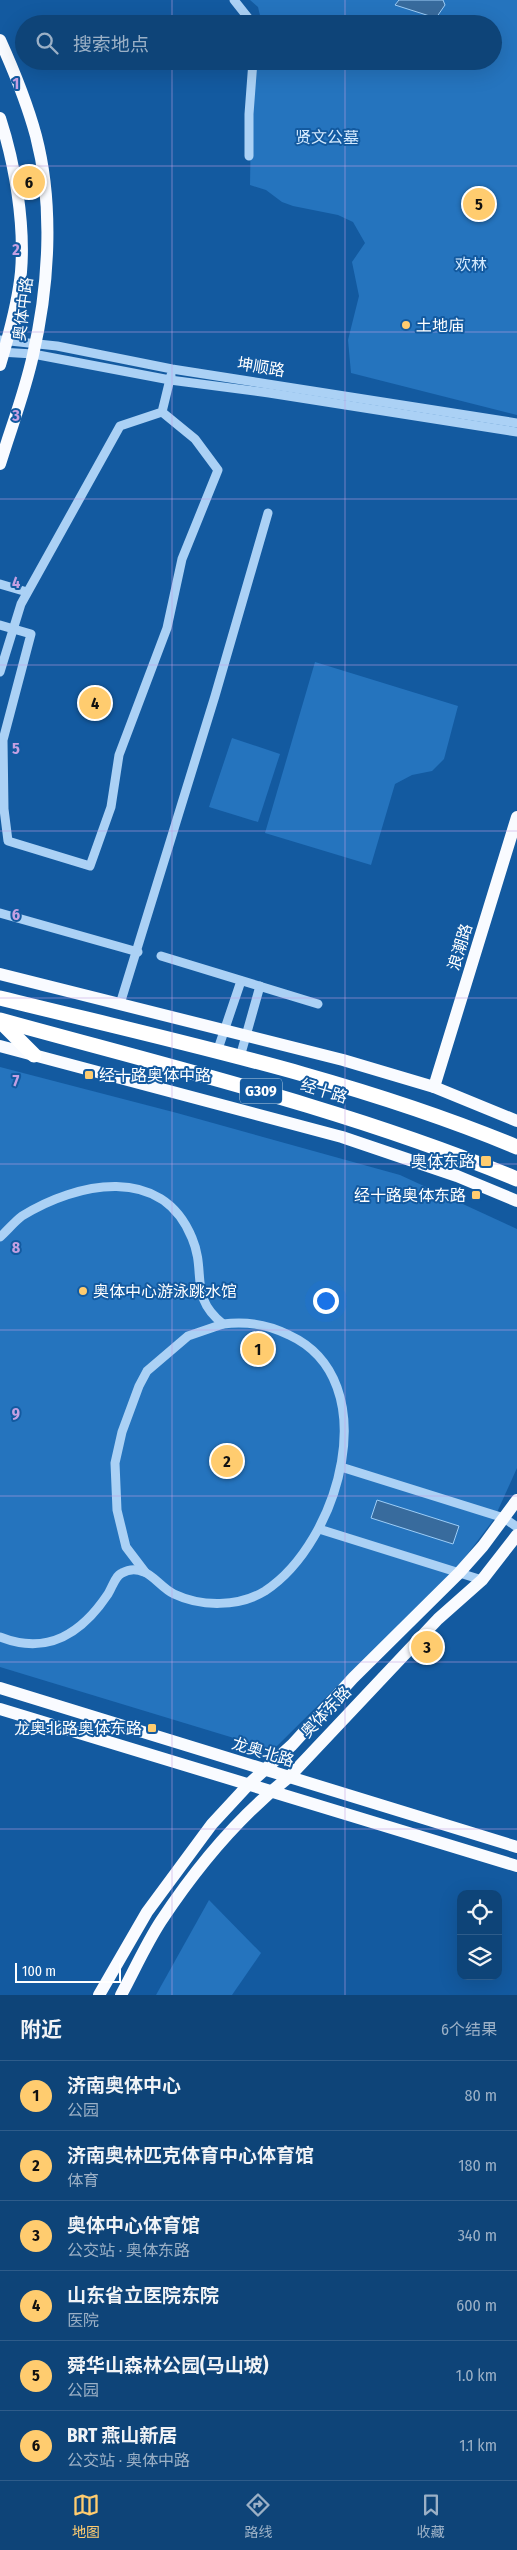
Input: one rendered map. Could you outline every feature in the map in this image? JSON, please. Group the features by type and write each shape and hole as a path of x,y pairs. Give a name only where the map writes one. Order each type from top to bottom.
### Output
{"highway":[{"name":"经十路","path":"0,998 314,1076 409,1105 517,1146"},
{"name":"经十路","path":"0,1021 305,1103 400,1133 517,1179"},
{"path":"0,1021 34,1055"}],"main road":[{"name":"奥体中路","path":"0,40 24,98 34,130 44,188 46,250 43,295 34,348 0,464"},
{"name":"奥体中路","path":"0,118 10,148 20,226 21,272 2,351"},
{"name":"浪潮路","path":"434,1087 517,817"},
{"name":"经十路","path":"0,974 343,1060 434,1087 517,1121"},
{"path":"0,1046 362,1142 458,1176 517,1201"},
{"path":"99,1995 147,1912 212,1824 249,1784 267,1770 353,1678 459,1573 517,1500"},
{"name":"奥体东路","path":"121,1995 160,1922 228,1833 269,1792 289,1777 385,1674 438,1620 482,1580 517,1536"},
{"name":"龙奥北路","path":"0,1688 517,1847"},
{"path":"0,1709 517,1866"}],"street":[{"path":"234,0 246,15"},
{"path":"249,156 249,114 252,70"},
{"name":"坤顺路","path":"2,351 34,348 517,423"},
{"name":"坤顺路","path":"34,348 170,380 269,393 517,432"},
{"path":"162,412 172,369"},
{"path":"0,672 21,604 120,426 162,412"},
{"path":"0,624 31,634 1,739 4,809 8,841 90,866 111,807 119,755 167,628 182,559 218,470 195,439 162,412"},
{"path":"120,1004 138,952 268,513"},
{"path":"0,584 27,592"},
{"path":"0,914 138,952"},
{"path":"162,956 318,1004"},
{"path":"216,1052 241,980"},
{"path":"240,1058 260,986"},
{"path":"0,1237 21,1217 70,1193 109,1186 131,1187 157,1195 180,1213 193,1239 202,1300 209,1313 222,1324"},
{"path":"232,1323 273,1328 312,1349 336,1384 344,1438 341,1467 330,1506 319,1529 289,1569 265,1591 242,1600 217,1604 198,1602 174,1594 157,1584 145,1572 126,1546 117,1510 115,1463 122,1432 139,1386 147,1371 188,1336 222,1324 232,1323"},
{"path":"341,1467 504,1518 517,1527"},
{"path":"319,1529 482,1580"},
{"path":"0,1637 32,1643 60,1640 80,1628 99,1607 119,1574 130,1569 145,1572"}],"green space":[{"path":"250,0 517,0 517,415 351,373 348,340 359,296 352,262 365,243 353,222 338,215 293,206 282,202 266,190 250,185 252,70 502,70 502,15 260,15 258,7"},
{"path":"315,662 458,706 444,759 432,771 412,775 395,784 371,865 265,833"},
{"path":"232,738 280,754 258,822 209,807"},
{"path":"0,1067 177,1113 400,1175 517,1229 517,1468 494,1519 460,1564 273,1750 0,1667"},
{"path":"209,1900 261,1953 232,1995 156,1995"}],"shaded area":[{"path":"399,0 443,0 445,5 438,15 427,15 395,5"},
{"path":"377,1500 459,1526 453,1544 371,1518"}],"place":[{"name":"BRT 燕山新居","path":"29,182"},
{"name":"舜华山森林公园(马山坡)","path":"479,204"},
{"name":"土地庙","path":"406,325"},
{"name":"山东省立医院东院","path":"95,703"},
{"name":"经十路奥体中路","path":"89,1075"},
{"name":"奥体东路","path":"486,1161"},
{"name":"经十路奥体东路","path":"476,1195"},
{"name":"奥体中心游泳跳水馆","path":"83,1291"},
{"name":"济南奥体中心","path":"258,1349"},
{"name":"济南奥林匹克体育中心体育馆","path":"227,1461"},
{"name":"奥体中心体育馆","path":"427,1647"},
{"name":"龙奥北路奥体东路","path":"152,1728"}],"park label":[{"name":"贤文公墓","path":"327,137"},
{"name":"欢林","path":"471,264"}]}
